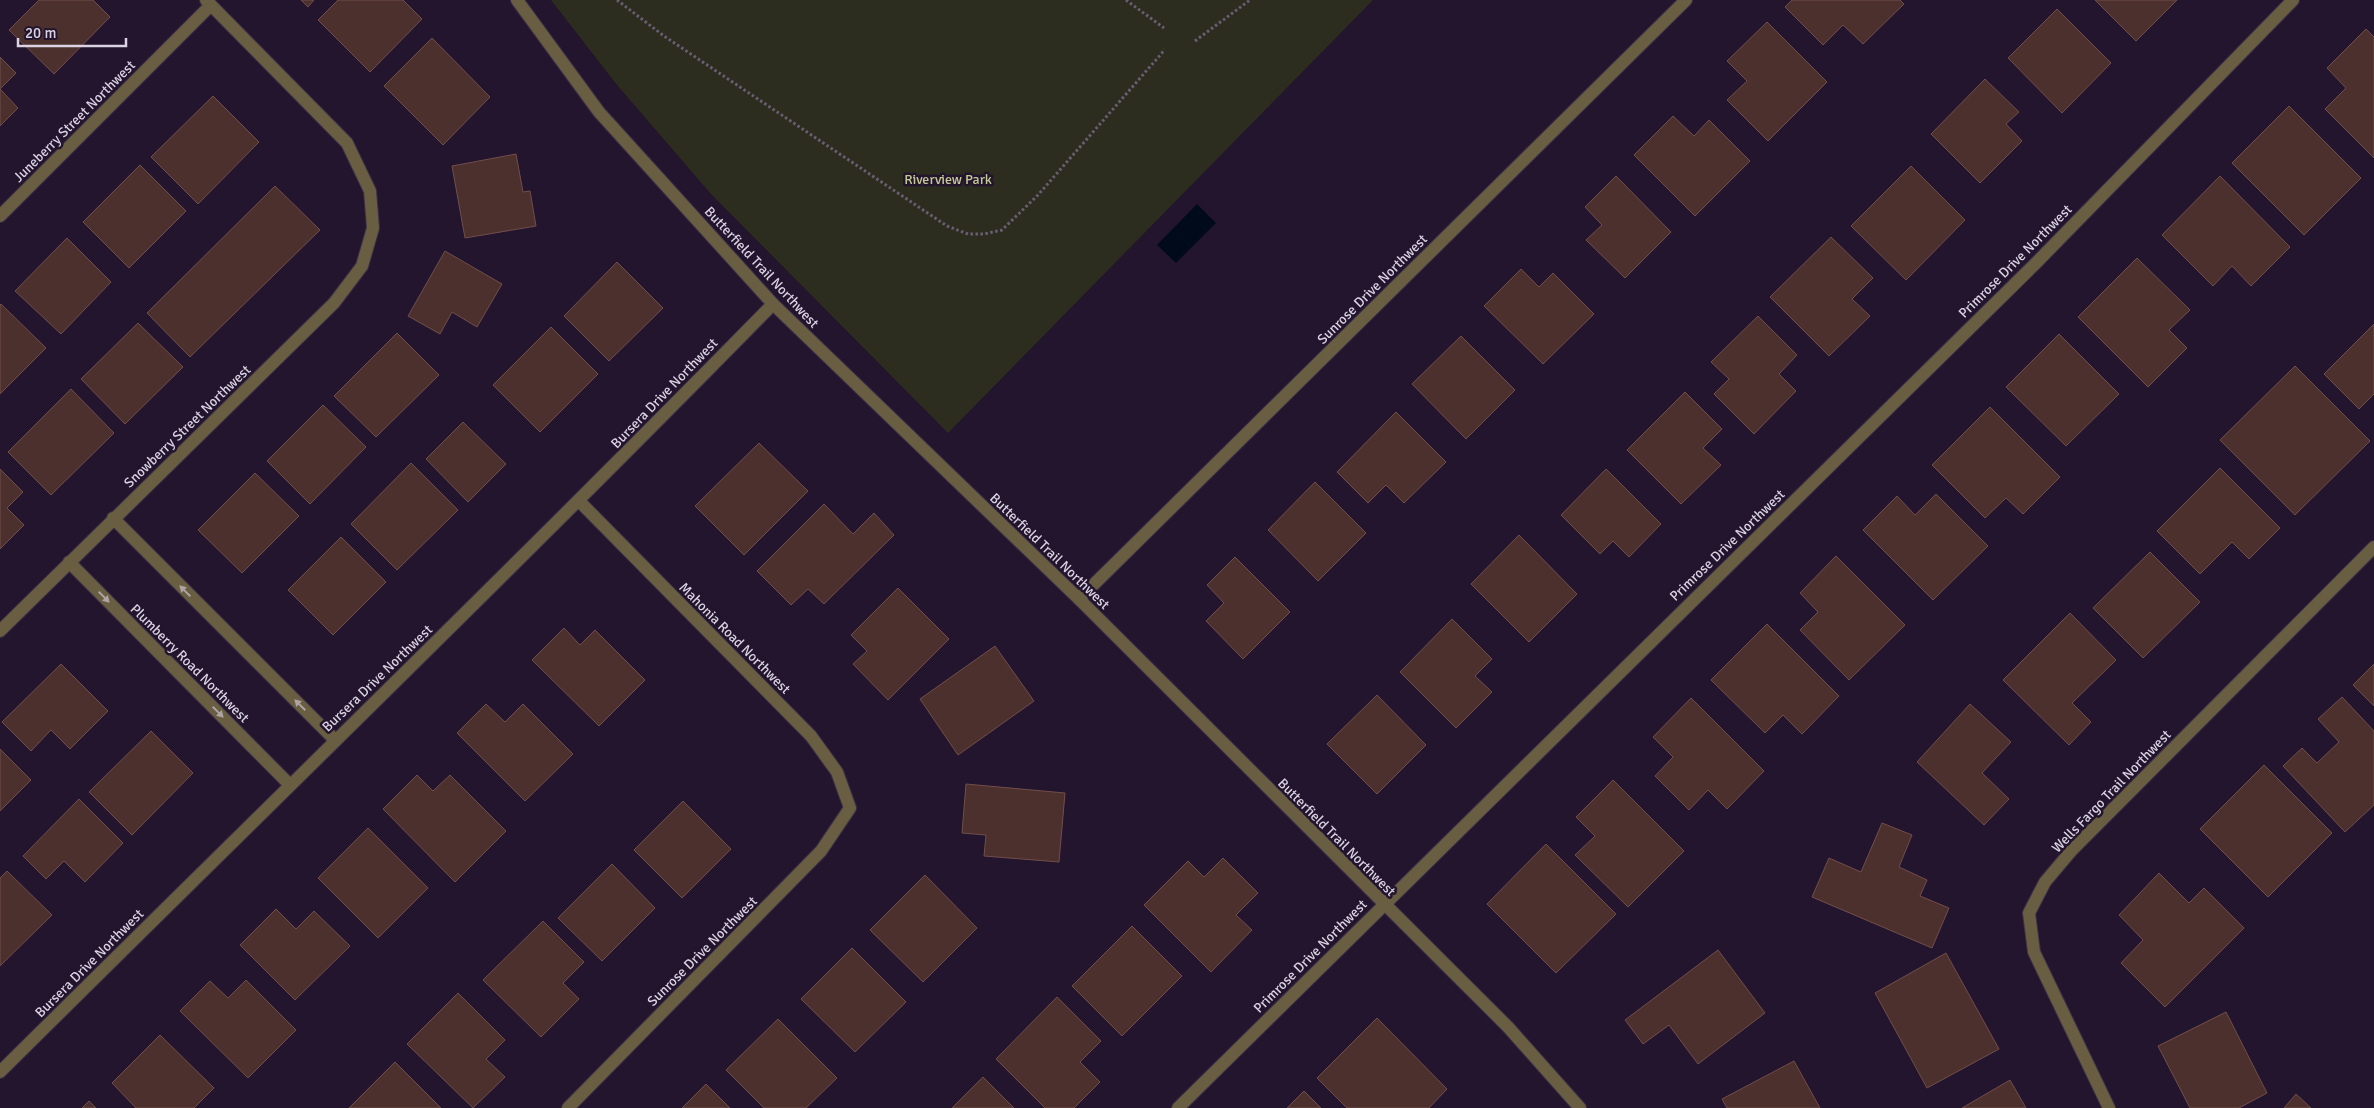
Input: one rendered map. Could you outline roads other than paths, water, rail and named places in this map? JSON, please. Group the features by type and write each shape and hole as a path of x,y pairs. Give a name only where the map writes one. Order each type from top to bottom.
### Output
{"street":[{"name":"Butterfield Trail Northwest","path":"517,0 599,112 773,304 1079,599 1382,904 1508,1027 1580,1108"},
{"name":"Sunrose Drive Northwest","path":"1079,599 1686,0"},
{"name":"Primrose Drive Northwest","path":"1178,1108 1382,904 2038,262 2293,0"},
{"name":"Juneberry Street Northwest","path":"0,216 208,3"},
{"name":"Snowberry Street Northwest","path":"0,631 334,303 362,266 373,228 370,191 347,143 208,3"},
{"name":"Bursera Drive Northwest","path":"0,1072 579,501 773,304"},
{"name":"Mahonia Road Northwest","path":"579,501 811,736 837,772 850,808"},
{"path":"113,518 335,740"},
{"name":"Wells Fargo Trail Northwest","path":"2109,1108 2034,952 2029,914 2045,882 2072,850 2374,547"},
{"name":"Plumberry Road Northwest","path":"69,562 290,785"},
{"name":"Sunrose Drive Northwest","path":"568,1108 821,851 850,808"}],"water":[{"path":"1197,204 1216,223 1176,263 1157,245"}],"park label":[{"name":"Riverview Park","path":"948,179"}]}
